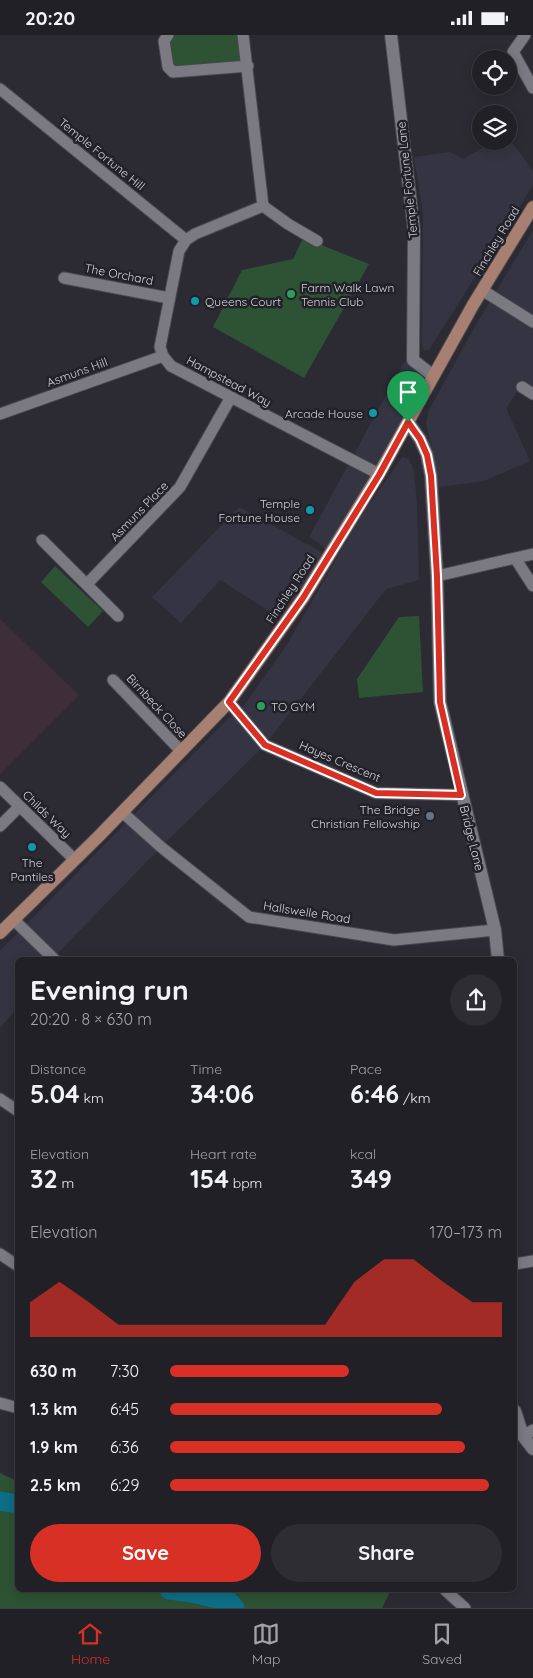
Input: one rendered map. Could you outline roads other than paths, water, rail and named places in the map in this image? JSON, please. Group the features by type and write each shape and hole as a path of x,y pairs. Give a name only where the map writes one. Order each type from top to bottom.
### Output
{"main road":[{"name":"Finchley Road","path":"0,933 75,860 229,702 303,598 379,475 482,290 533,207"}],"street":[{"path":"168,35 164,41 168,67 173,72 248,66"},
{"path":"243,35 263,206 288,224 317,241"},
{"name":"Temple Fortune Lane","path":"391,35 414,230 413,360 433,376"},
{"path":"525,35 513,52 533,88"},
{"name":"Temple Fortune Hill","path":"0,89 186,240"},
{"path":"163,356 160,347 169,298 179,251 186,240 195,234 263,206"},
{"name":"The Orchard","path":"64,278 169,298"},
{"path":"482,290 533,322"},
{"name":"Hampstead Way","path":"163,356 171,366 379,475"},
{"name":"Asmuns Hill","path":"0,414 163,356"},
{"path":"522,387 533,394"},
{"name":"Asmuns Place","path":"87,584 180,487 231,397"},
{"name":"Bridge Lane","path":"408,422 420,439 427,455 431,476 437,576 440,702 495,930 498,957"},
{"path":"42,540 118,616"},
{"path":"437,576 533,554"},
{"path":"515,558 533,587"},
{"name":"Birnbeck Close","path":"114,680 181,751"},
{"name":"Hayes Crescent","path":"229,702 265,745 376,793 461,795"},
{"name":"Childs Way","path":"0,787 75,860"},
{"path":"0,826 19,807"},
{"name":"Hallswelle Road","path":"122,812 161,847 249,917 394,940 495,930"},
{"path":"14,920 52,957"},
{"path":"0,1099 15,1109"},
{"path":"0,1255 15,1264"},
{"path":"517,1264 533,1261"},
{"path":"0,1403 15,1407"},
{"path":"517,1414 528,1433 533,1449"},
{"path":"447,1592 465,1608"}],"waterway":[{"path":"0,1501 15,1504"},
{"path":"184,1592 230,1602 235,1608"}],"place":[{"name":"Farm Walk Lawn Tennis Club","path":"291,294"},
{"name":"Queens Court","path":"195,301"},
{"name":"Arcade House","path":"373,413"},
{"name":"Temple Fortune House","path":"310,510"},
{"name":"TO GYM","path":"261,706"},
{"name":"The Bridge Christian Fellowship","path":"430,816"},
{"name":"The Pantiles","path":"32,847"}]}
